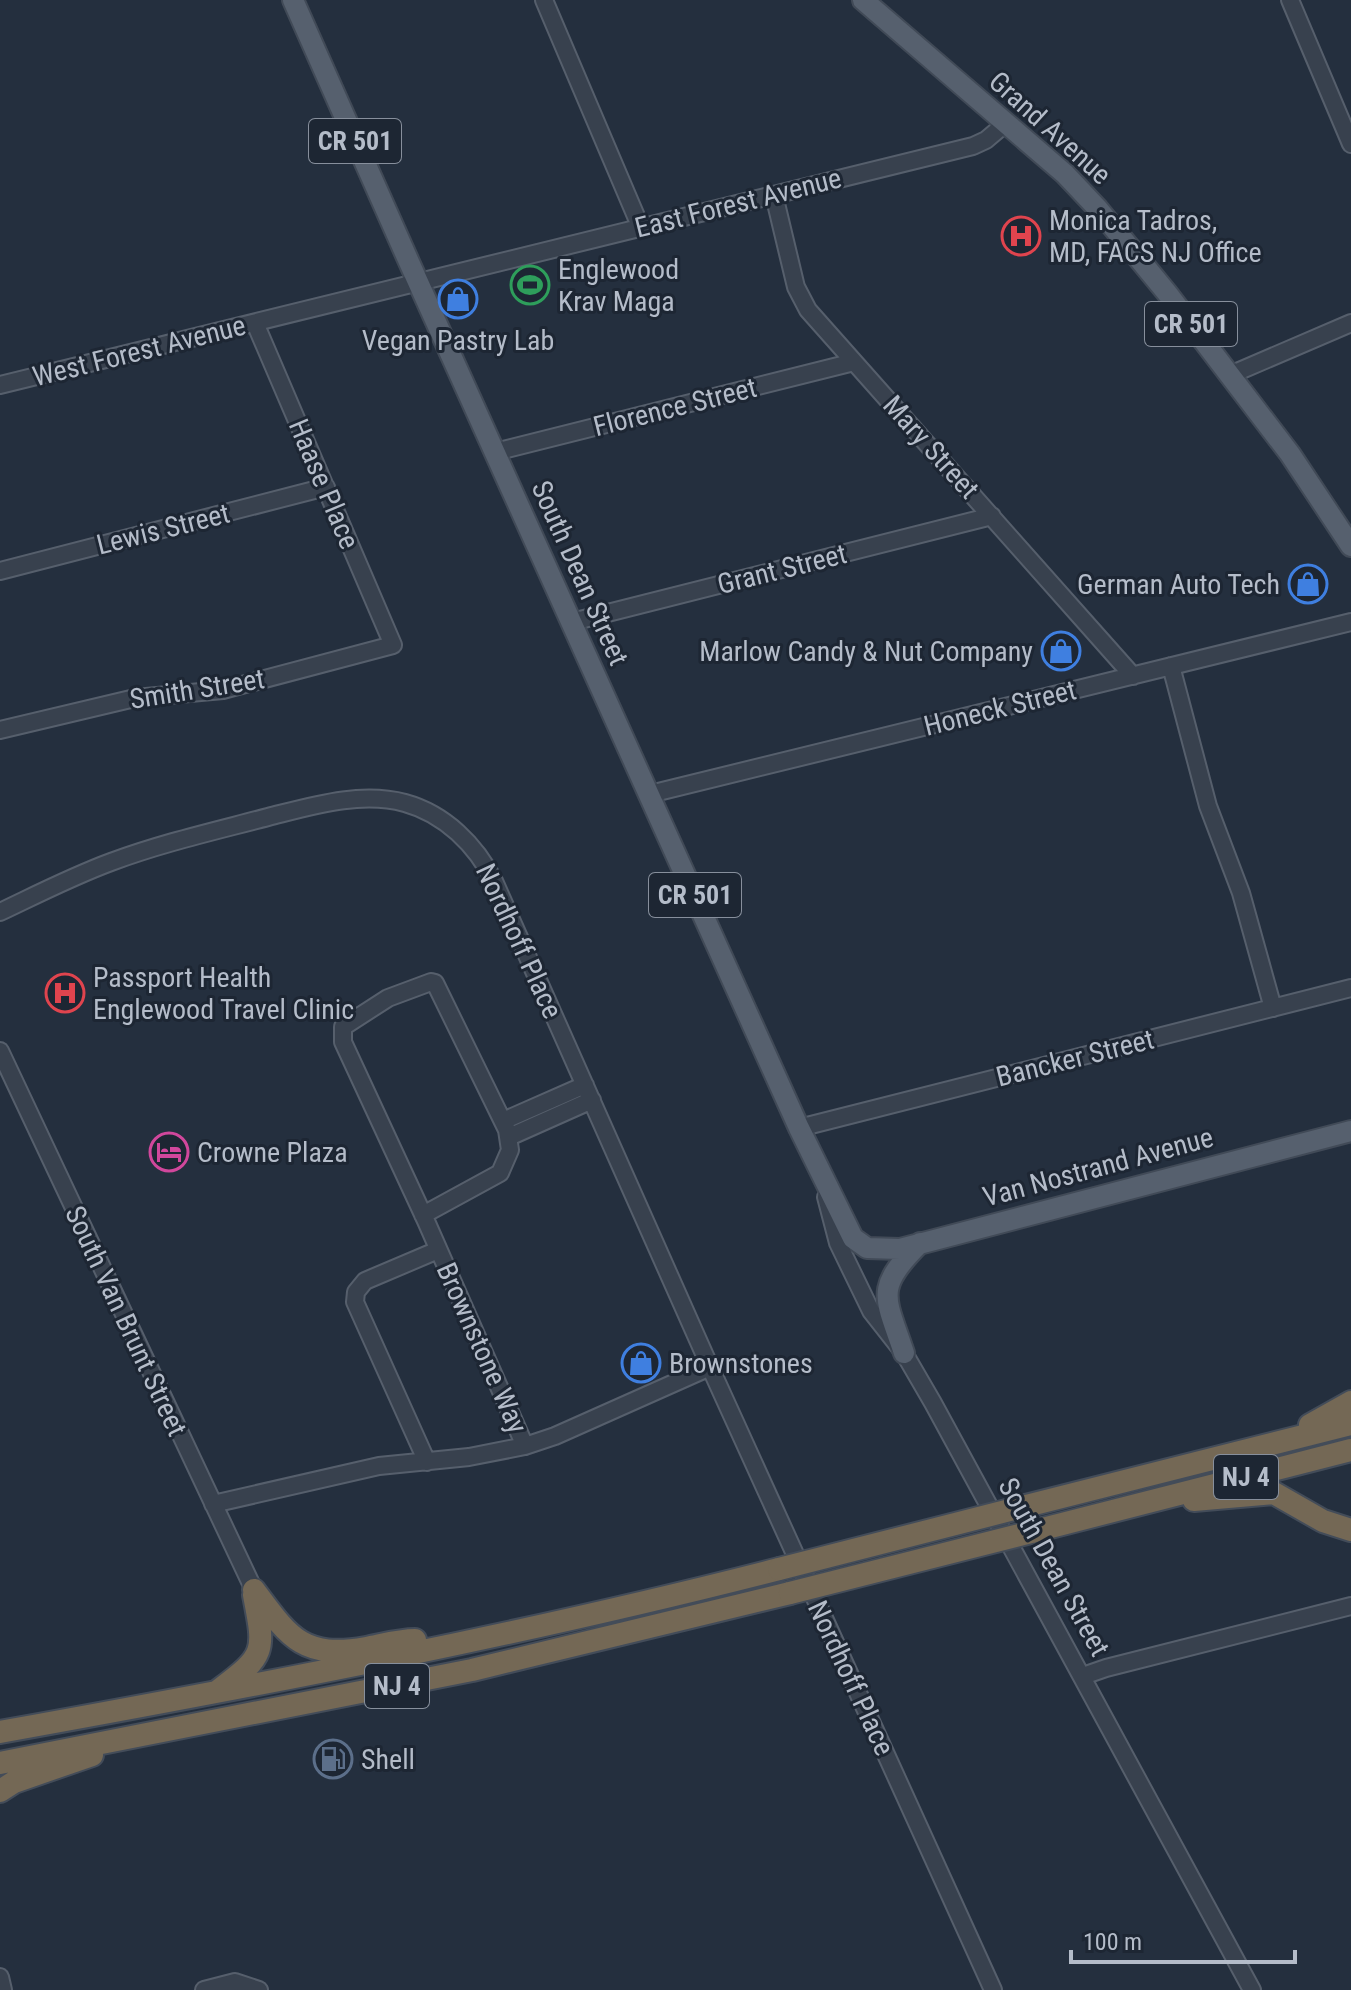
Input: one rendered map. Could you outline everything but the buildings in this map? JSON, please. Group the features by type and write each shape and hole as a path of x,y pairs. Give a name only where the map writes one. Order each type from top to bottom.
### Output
{"highway":[{"path":"1280,1441 1351,1402"},
{"name":"NJ 4","path":"0,1732 214,1694 473,1642 779,1569 1351,1424"},
{"name":"NJ 4","path":"0,1763 472,1670 790,1593 1351,1450"},
{"path":"1141,1503 1274,1493 1323,1521 1351,1530"},
{"path":"254,1590 291,1636 323,1651 343,1652 409,1640 473,1642"},
{"path":"214,1694 253,1663 260,1652 261,1637 254,1590"},
{"path":"0,1791 14,1782 51,1772 140,1735"}],"main road":[{"name":"South Dean Street","path":"293,0 799,1128 847,1229 860,1245"},
{"name":"Grand Avenue","path":"863,0 1065,174 1098,209 1230,375 1310,482 1351,546"},
{"name":"Van Nostrand Avenue","path":"860,1245 887,1250 921,1243 1351,1131"},
{"path":"904,1353 889,1309 888,1289 894,1271 921,1243"}],"street":[{"path":"544,0 641,228"},
{"path":"1290,0 1351,144"},
{"name":"East Forest Avenue","path":"278,318 973,146 986,140 1006,123"},
{"name":"Mary Street","path":"774,195 799,295 808,310 1133,676"},
{"name":"West Forest Avenue","path":"0,385 278,318"},
{"name":"Haase Place","path":"255,323 393,645"},
{"path":"1230,375 1351,323"},
{"name":"Florence Street","path":"495,452 854,362"},
{"name":"Lewis Street","path":"0,571 326,487"},
{"name":"Grant Street","path":"572,622 992,516"},
{"name":"Honeck Street","path":"650,794 1351,622"},
{"name":"Smith Street","path":"0,730 135,698 223,690 393,645"},
{"path":"1171,666 1208,806 1244,901 1273,1008"},
{"name":"Nordhoff Place","path":"0,912 97,867 162,844 324,803 367,799 405,803 453,828 472,847 488,868 993,1990"},
{"name":"Brownstone Way","path":"506,1129 435,983 388,998 343,1027 343,1042 525,1446"},
{"name":"Bancker Street","path":"799,1128 1351,988"},
{"name":"South Van Brunt Street","path":"0,1051 254,1590"},
{"path":"423,1215 500,1173 510,1150 506,1129 589,1092"},
{"name":"South Dean Street","path":"818,1168 838,1243 871,1311 904,1353 1252,1990"},
{"name":"Brownstone Way","path":"427,1462 355,1302 356,1292 365,1281 438,1250"},
{"path":"213,1504 379,1466 491,1454 525,1446 710,1367"},
{"path":"1083,1676 1351,1606"},
{"path":"0,1977 3,1990"},
{"path":"204,1990 235,1982 259,1990"}],"place":[{"name":"Monica Tadros, MD, FACS NJ Office","path":"1021,236"},
{"name":"Englewood Krav Maga","path":"530,285"},
{"name":"Vegan Pastry Lab","path":"458,299"},
{"name":"German Auto Tech","path":"1308,584"},
{"name":"Marlow Candy & Nut Company","path":"1061,651"},
{"name":"Passport Health Englewood Travel Clinic","path":"65,993"},
{"name":"Crowne Plaza","path":"169,1152"},
{"name":"Brownstones","path":"641,1363"},
{"name":"Shell","path":"333,1759"}]}
